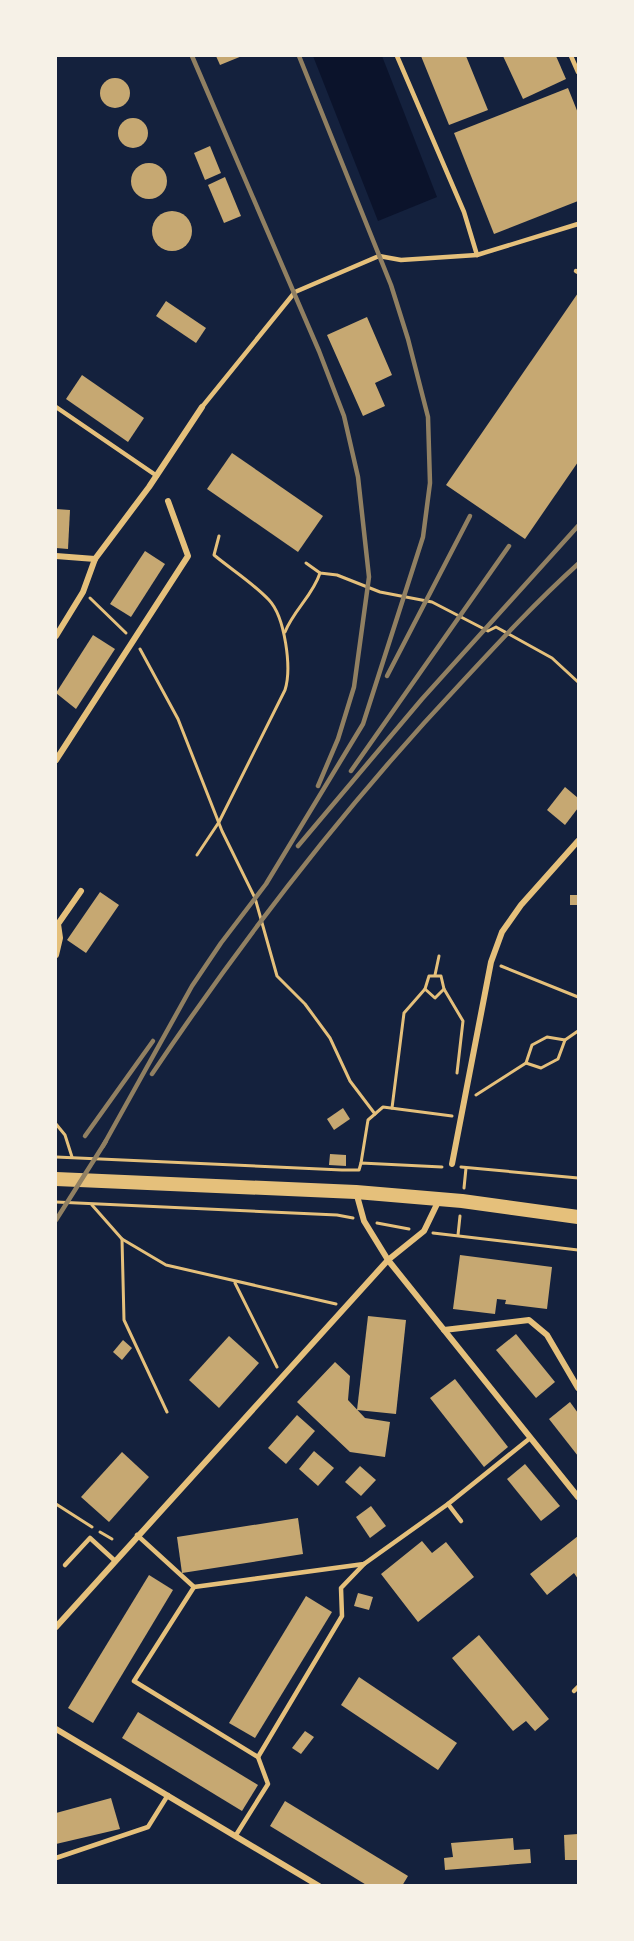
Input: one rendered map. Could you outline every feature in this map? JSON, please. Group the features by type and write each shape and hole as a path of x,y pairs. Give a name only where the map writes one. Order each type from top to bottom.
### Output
{"main road":[{"path":"56,1179 356,1192 440,1199 579,1217"}],"street":[{"path":"56,636 83,592 95,559 157,476 202,407"},
{"path":"56,760 188,556 168,501"},
{"path":"56,556 95,559"},
{"path":"453,1166 491,962 502,932 521,905 579,841"},
{"path":"56,955 60,938 58,924 81,891"},
{"path":"356,1192 364,1221 388,1260 529,1439 579,1497"},
{"path":"56,1627 137,1534 345,1306 388,1260 424,1231 440,1199"},
{"path":"444,1330 529,1320 547,1335 579,1388"},
{"path":"56,1729 319,1886"}],"lane":[{"path":"396,56 464,212 477,255"},
{"path":"571,56 579,72"},
{"path":"202,407 295,292 379,256 401,260 477,255 579,224"},
{"path":"56,407 157,476"},
{"path":"258,1757 342,1616 341,1588 364,1564 448,1504 529,1439"},
{"path":"448,1504 461,1521"},
{"path":"137,1534 194,1587"},
{"path":"65,1565 90,1538 114,1560"},
{"path":"236,1835 268,1784 258,1757 134,1681 194,1587 364,1564"},
{"path":"56,1858 148,1827 168,1795"}],"path":[{"path":"197,855 219,822 285,690 289,677 284,633 271,602 214,555 219,536"},
{"path":"306,563 320,573 337,575 380,592 432,602 488,631 496,627 552,658 579,682"},
{"path":"284,633 291,618 316,586 320,573"},
{"path":"83,592 145,655 178,719 219,822 256,901 277,976 305,1004 330,1038 350,1081 375,1114"},
{"path":"435,976 439,956"},
{"path":"491,962 579,997"},
{"path":"392,1108 404,1013 425,989 429,976 441,976 444,989 463,1021 457,1074"},
{"path":"425,989 435,998 444,989"},
{"path":"526,1063 541,1068 558,1059 565,1040 579,1031"},
{"path":"465,1102 526,1063 532,1045 547,1037 565,1040"},
{"path":"56,1157 359,1170 368,1120 383,1107 462,1118"},
{"path":"56,1124 65,1135 72,1157"},
{"path":"361,1164 443,1167"},
{"path":"453,1166 579,1178"},
{"path":"56,1202 337,1215 424,1231 579,1250"},
{"path":"92,1205 122,1239 166,1265 345,1306"},
{"path":"122,1239 124,1320 167,1412"},
{"path":"235,1282 282,1376"},
{"path":"56,1504 112,1539"}],"water":[{"path":"313,56 382,56 437,197 378,221"}],"building":[{"path":"216,56 242,56 220,65"},
{"path":"421,56 466,56 488,110 449,125"},
{"path":"503,56 556,56 566,79 523,99"},
{"path":"115,78 126,82 130,93 126,104 115,108 104,104 100,93 104,82"},
{"path":"568,88 578,113 578,201 494,234 454,133"},
{"path":"133,118 144,122 148,133 144,144 133,148 122,144 118,133 122,122"},
{"path":"210,146 221,173 205,180 194,153"},
{"path":"149,163 162,168 167,181 162,194 149,199 136,194 131,181 136,168"},
{"path":"225,177 241,216 224,223 208,185"},
{"path":"172,211 186,217 192,231 186,245 172,251 158,245 152,231 158,217"},
{"path":"578,293 578,462 525,539 446,485"},
{"path":"166,301 206,328 196,343 156,316"},
{"path":"367,317 392,375 375,383 385,406 363,416 327,335"},
{"path":"82,375 144,418 128,442 66,399"},
{"path":"232,453 323,516 298,552 207,489"},
{"path":"56,509 70,510 68,549 56,548"},
{"path":"145,551 165,564 131,617 110,604"},
{"path":"93,635 115,649 76,709 56,693"},
{"path":"565,787 578,798 578,808 565,825 547,810"},
{"path":"100,892 119,905 86,953 67,940"},
{"path":"570,895 578,895 578,905 570,905"},
{"path":"343,1108 350,1119 334,1130 327,1119"},
{"path":"330,1154 346,1155 346,1166 329,1165"},
{"path":"460,1255 552,1267 547,1309 505,1304 506,1300 497,1299 495,1314 453,1309"},
{"path":"368,1316 406,1320 396,1414 357,1410"},
{"path":"516,1334 555,1382 536,1398 496,1350"},
{"path":"229,1336 259,1363 219,1408 189,1380"},
{"path":"123,1340 132,1348 122,1360 113,1352"},
{"path":"335,1362 350,1376 348,1400 365,1418 390,1422 385,1457 350,1452 297,1402"},
{"path":"455,1379 508,1447 484,1467 430,1398"},
{"path":"570,1402 578,1413 578,1456 549,1419"},
{"path":"297,1415 315,1431 286,1464 268,1448"},
{"path":"314,1451 334,1468 318,1486 299,1469"},
{"path":"122,1452 149,1477 109,1522 81,1497"},
{"path":"525,1464 560,1506 541,1521 507,1479"},
{"path":"360,1466 376,1480 361,1496 345,1482"},
{"path":"371,1506 386,1526 370,1538 356,1517"},
{"path":"298,1518 303,1554 182,1573 177,1537"},
{"path":"578,1536 578,1579 574,1573 547,1595 530,1574"},
{"path":"422,1541 432,1553 446,1542 474,1577 418,1622 381,1574"},
{"path":"149,1575 173,1590 93,1723 68,1708"},
{"path":"358,1593 373,1597 369,1610 354,1606"},
{"path":"306,1596 332,1612 255,1738 229,1723"},
{"path":"479,1635 549,1719 535,1731 526,1721 513,1731 452,1658"},
{"path":"359,1677 457,1743 438,1770 341,1705"},
{"path":"138,1712 258,1785 242,1811 122,1738"},
{"path":"305,1731 314,1737 301,1754 292,1748"},
{"path":"111,1798 120,1829 56,1844 56,1813"},
{"path":"285,1801 408,1876 402,1886 368,1886 270,1826"},
{"path":"578,1834 578,1860 565,1860 564,1835"},
{"path":"513,1838 514,1850 530,1849 531,1863 445,1870 444,1858 453,1857 451,1843"}],"railway":[{"path":"192,56 319,351 344,416 358,477 369,577 354,687 338,739 318,786"},
{"path":"103,1146 192,986 266,884 363,724 423,537 430,483 428,417 408,339 391,285 299,56"},
{"path":"387,676 470,516"},
{"path":"298,846 422,699 578,526"},
{"path":"351,771 509,546"},
{"path":"152,1074 223,972 299,872 378,776 504,637 578,564"},
{"path":"85,1136 153,1041"},
{"path":"56,1220 106,1141"}]}
